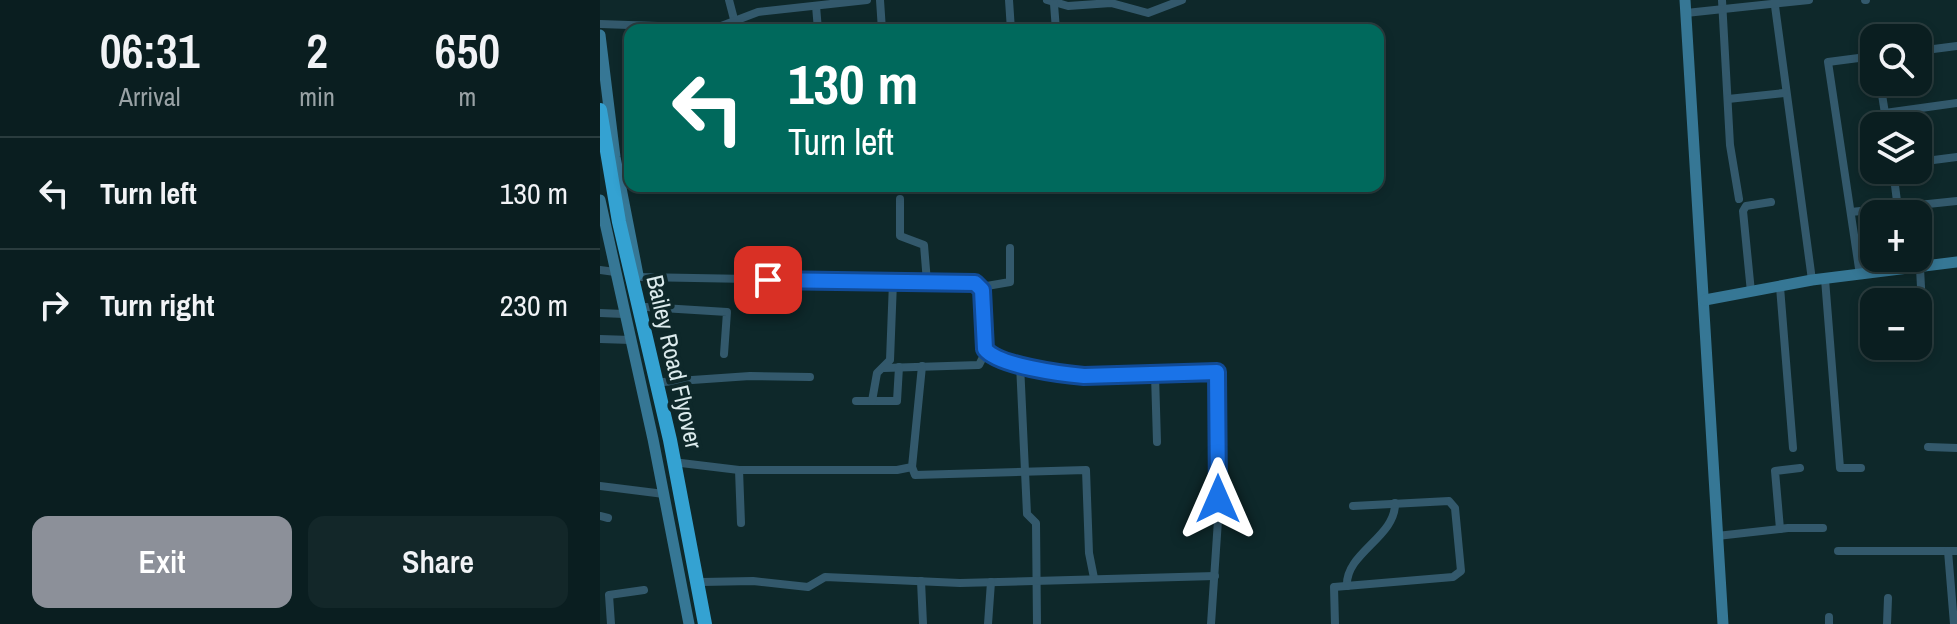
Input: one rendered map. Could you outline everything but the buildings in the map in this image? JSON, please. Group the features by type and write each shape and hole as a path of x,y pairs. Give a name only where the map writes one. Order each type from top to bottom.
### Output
{"highway":[{"name":"Bailey Road Flyover","path":"600,110 619,222 708,620"},
{"name":"Bailey Road Flyover","path":"600,159 663,444 691,621"}],"main road":[{"path":"1685,6 1723,624"},
{"path":"600,35 606,129 681,463 708,620 691,621 600,200"},
{"path":"608,238 630,234"},
{"path":"1932,266 1957,262"},
{"path":"1705,300 1812,280 1886,272"},
{"path":"630,336 651,331"},
{"path":"678,569 699,565"}],"street":[{"path":"729,0 735,23"},
{"path":"730,24 758,12 867,0"},
{"path":"880,0 882,24"},
{"path":"1009,0 1011,24"},
{"path":"1055,24 1051,2 1111,3 1148,13 1182,0"},
{"path":"1722,0 1730,145 1739,199"},
{"path":"1685,6 1723,10 1809,0"},
{"path":"818,24 820,3"},
{"path":"1775,6 1784,93 1812,280"},
{"path":"600,24 655,24"},
{"path":"1932,49 1957,46"},
{"path":"1860,58 1828,62 1860,275"},
{"path":"1728,99 1784,93"},
{"path":"1892,112 1957,103"},
{"path":"1932,160 1957,157"},
{"path":"900,199 900,236 924,245 927,282"},
{"path":"1932,204 1957,201"},
{"path":"1751,292 1743,211 1746,206 1771,202"},
{"path":"1851,212 1860,211"},
{"path":"638,277 975,283 981,287 1010,282 1010,248"},
{"path":"600,270 615,272"},
{"path":"1825,279 1840,468 1861,468"},
{"path":"872,401 876,376 890,360 893,282"},
{"path":"884,368 979,365 986,351 981,287"},
{"path":"1780,287 1793,448"},
{"path":"646,307 727,312 724,354"},
{"path":"600,313 624,314"},
{"path":"600,339 630,336"},
{"path":"986,351 1020,364 1062,374 1217,372 1215,576 1211,624"},
{"path":"1020,364 1027,516 1036,523 1037,624"},
{"path":"922,366 912,467 917,475 1086,470 1089,553 1094,578"},
{"path":"856,401 897,401 899,367"},
{"path":"1155,375 1157,442"},
{"path":"663,382 750,376 810,377"},
{"path":"1928,447 1957,448"},
{"path":"681,463 739,470 897,470 912,467"},
{"path":"1780,529 1775,471 1800,468"},
{"path":"739,470 741,523"},
{"path":"600,486 664,494"},
{"path":"1335,624 1334,587 1460,573 1453,505 1446,499 1353,506"},
{"path":"1347,586 1348,574 1395,516 1395,503"},
{"path":"1717,536 1823,528"},
{"path":"1838,551 1952,551 1954,624"},
{"path":"702,582 753,581 808,587 825,577 991,582 1215,576"},
{"path":"921,581 923,624"},
{"path":"988,624 991,582"},
{"path":"611,624 609,595 644,590"},
{"path":"1887,624 1888,598"}],"route":[{"path":"768,280 975,283 982,290 985,349 994,357 1062,374 1084,376 1217,372 1218,499"}]}
